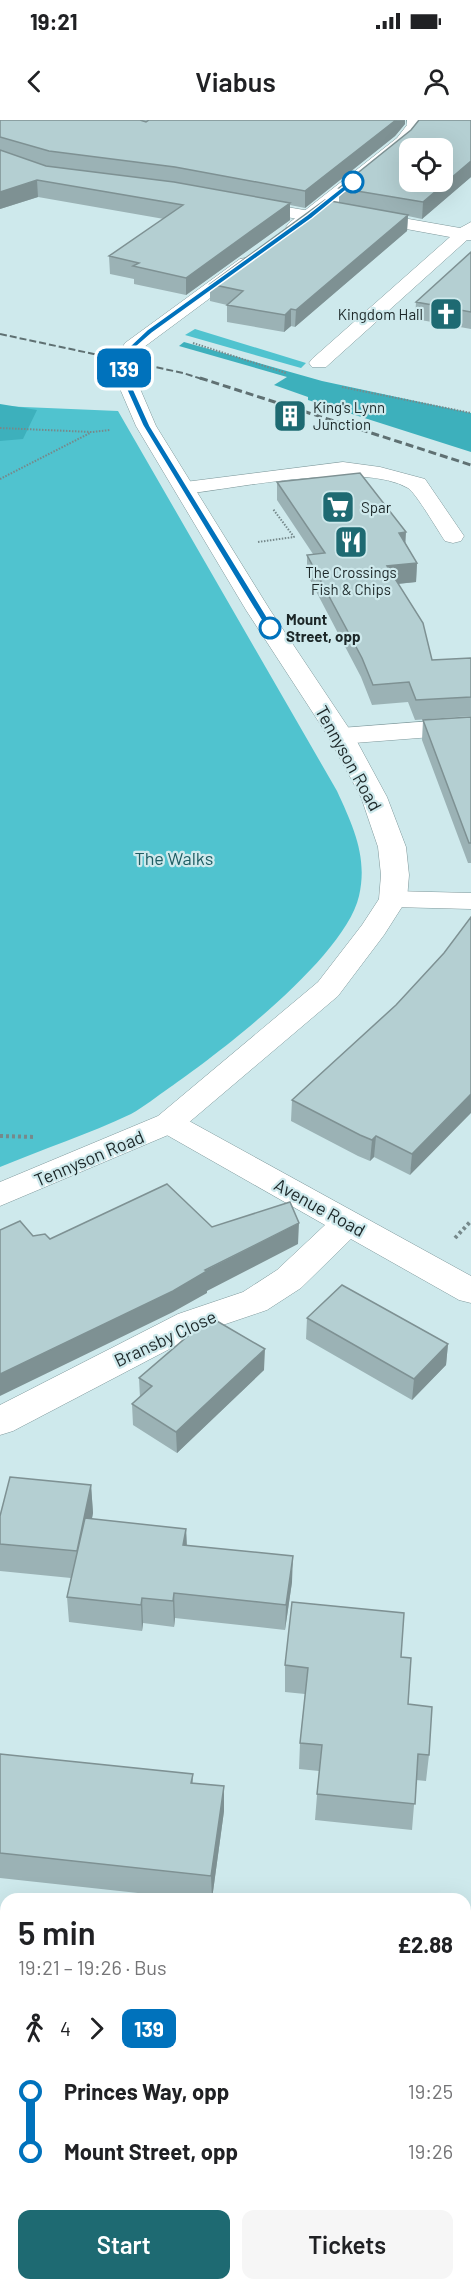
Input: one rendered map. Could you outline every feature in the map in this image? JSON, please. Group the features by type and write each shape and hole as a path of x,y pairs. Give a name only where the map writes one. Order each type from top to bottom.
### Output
{"main road":[{"path":"282,237 403,141 415,125 415,120"},
{"path":"231,202 468,232"},
{"path":"319,363 468,232"},
{"name":"Tennyson Road","path":"0,1196 169,1124 328,988 374,929 393,899 395,875 392,847 374,797 341,736 258,610 146,426 125,377 126,359 132,347 263,250"},
{"path":"184,488 342,468 380,473 417,484 453,536"},
{"path":"341,736 471,726"},
{"path":"393,899 471,901"},
{"name":"Avenue Road","path":"169,1124 349,1222 471,1292"},
{"name":"Bransby Close","path":"0,1421 190,1323 255,1301 289,1279 349,1222"}],"path":[{"path":"0,428 92,432 0,479"},
{"path":"222,548 294,537 267,501"}],"green space":[{"path":"195,329 306,363 301,368 185,335"},
{"name":"The Walks","path":"0,406 118,411 337,791 353,829 362,868 359,896 349,920 331,947 306,974 248,1028 192,1072 131,1114 0,1167"}],"shaded area":[{"path":"184,342 322,381 471,413 471,452 308,400 308,397 274,385 287,377 179,346"},
{"path":"0,404 37,410 23,439 0,441"}],"building":[{"path":"0,120 140,120 146,122 149,120 396,120 305,191 175,167 49,151 0,137"},
{"path":"419,120 471,120 471,161 453,176 453,138 401,138"},
{"path":"399,140 399,192 435,192 423,202 339,188"},
{"path":"0,150 46,166 174,182 290,203 186,278 133,266 139,263 109,256 183,205 37,180 0,192"},
{"path":"325,200 408,215 296,310 291,309 285,315 227,305 243,291 210,284"},
{"path":"471,252 471,312 416,302"},
{"path":"360,473 406,532 399,533 417,563 387,566 423,623 432,660 471,658 471,697 416,700 409,682 373,685 362,658 307,555 325,553 277,482"},
{"path":"471,717 471,843 469,843 423,720"},
{"path":"471,917 471,1094 412,1154 376,1136 372,1140 360,1135 292,1100 396,1005 444,953"},
{"path":"167,1184 212,1227 290,1202 299,1223 205,1270 207,1271 173,1291 0,1374 0,1230 20,1221 33,1236 45,1234 50,1239"},
{"path":"342,1285 448,1344 414,1379 307,1318"},
{"path":"210,1317 265,1349 176,1432 132,1404 152,1386 139,1378"},
{"path":"10,1477 91,1485 77,1551 0,1544 0,1516"},
{"path":"85,1518 186,1529 183,1545 293,1556 286,1605 174,1593 173,1601 142,1598 141,1605 67,1597"},
{"path":"292,1602 404,1613 401,1657 411,1658 408,1704 432,1707 429,1755 418,1754 415,1804 317,1794 322,1745 300,1743 308,1668 285,1665"},
{"path":"0,1754 193,1774 191,1783 224,1786 211,1876 0,1853"}],"railway":[{"path":"0,334 183,373 205,380"},
{"path":"200,378 471,465"}],"bus line":[{"name":"139","path":"270,628 146,426 125,377 124,368 132,347 150,332 353,182"}],"place":[{"name":"Kingdom Hall","path":"446,314"},
{"name":"King's Lynn Junction","path":"290,416"},
{"name":"Spar","path":"338,507"},
{"name":"The Crossings Fish & Chips","path":"351,542"},
{"name":"Mount Street, opp","path":"270,628"}]}
